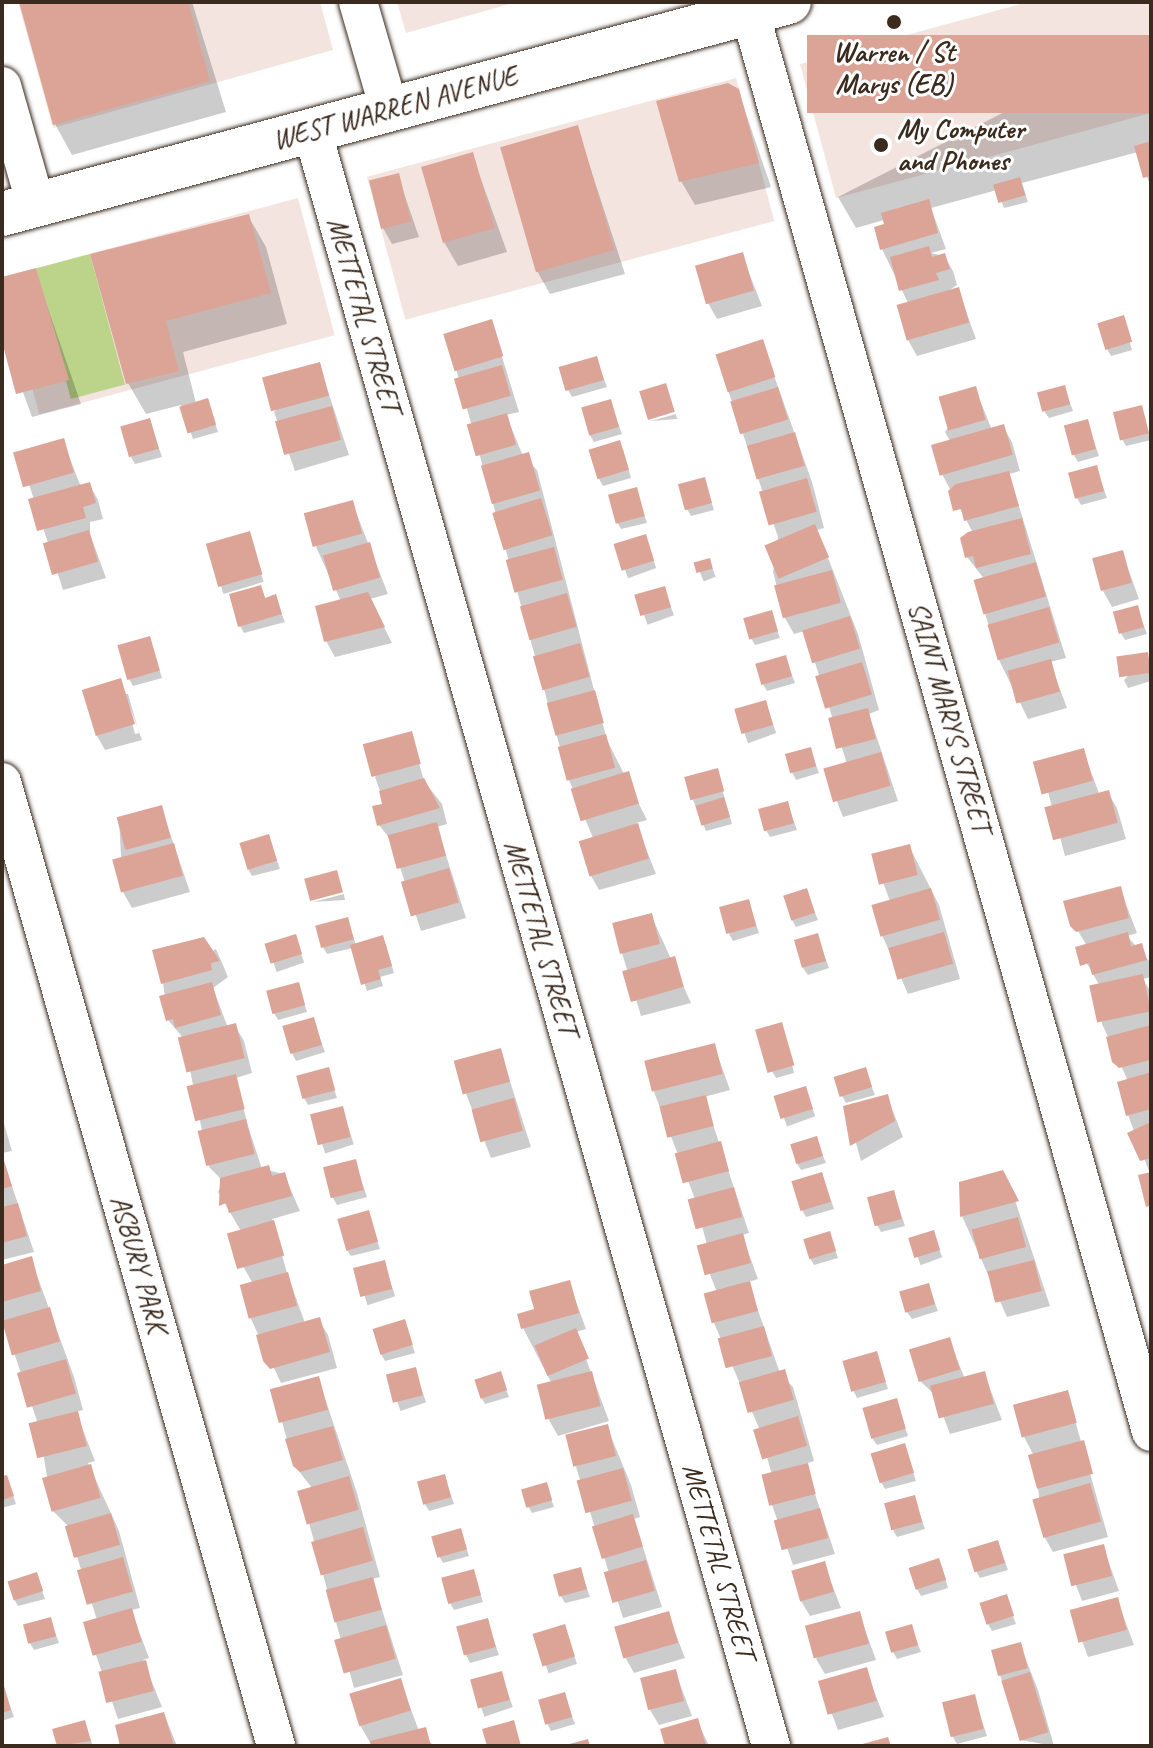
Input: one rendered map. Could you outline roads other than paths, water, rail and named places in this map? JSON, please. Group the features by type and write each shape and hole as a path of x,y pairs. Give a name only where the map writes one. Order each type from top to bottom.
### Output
{"main road":[{"name":"WEST WARREN AVENUE","path":"19,210 762,6"}],"street":[{"path":"358,2 389,109"},
{"name":"SAINT MARYS STREET","path":"762,6 1151,1432"},
{"path":"2,86 19,210"},
{"name":"METTETAL STREET","path":"312,130 771,1746"},
{"name":"ASBURY PARK","path":"2,782 276,1746"}],"place":[{"name":"Warren / St Marys (EB)","path":"894,22"},
{"name":"My Computer and Phones","path":"881,145"}]}
